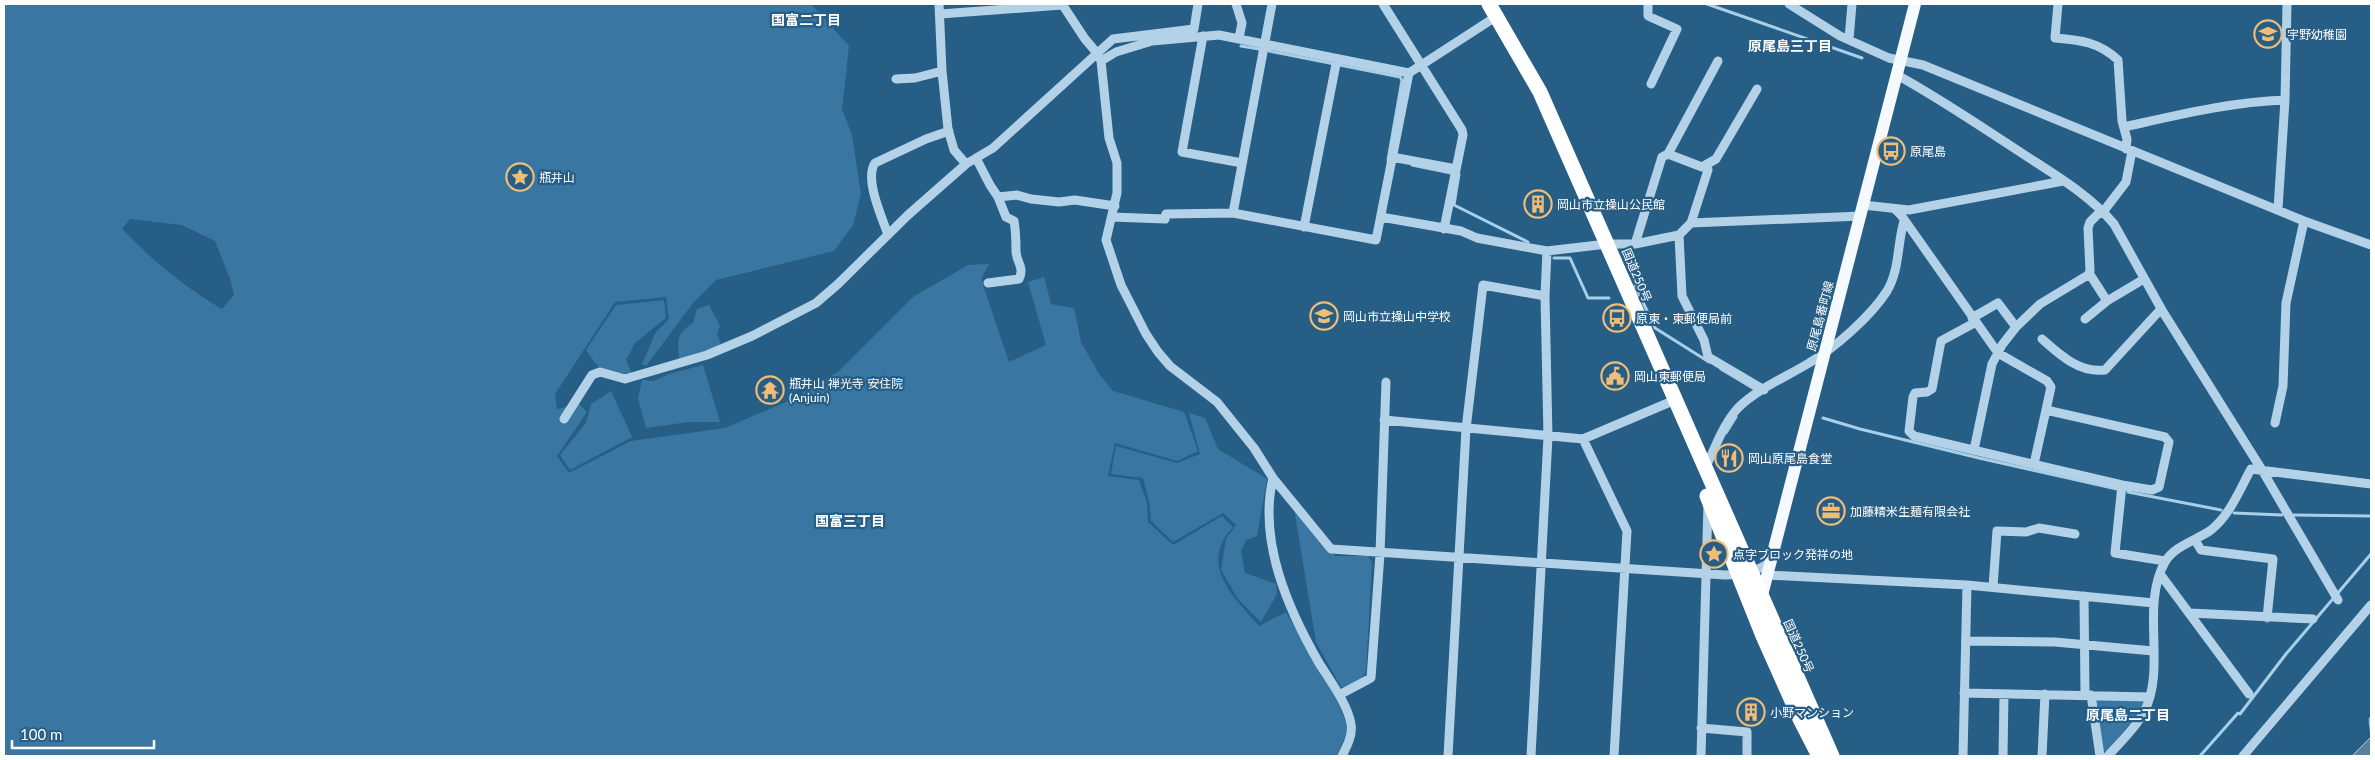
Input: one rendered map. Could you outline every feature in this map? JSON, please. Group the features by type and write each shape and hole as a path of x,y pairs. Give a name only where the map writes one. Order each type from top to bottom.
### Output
{"highway":[{"name":"国道250号","path":"1479,4 1492,13 1540,92 1670,402 1708,499 1745,574 1761,599 1832,756"},
{"name":"国道250号","path":"1670,402 1707,474 1745,574 1763,636 1793,705 1819,756"}],"main road":[{"name":"原尾島番町線","path":"1763,636 1759,614 1761,599 1915,4"}],"street":[{"path":"939,4 942,72 949,132 954,150 966,164"},
{"path":"940,14 1062,4 1084,39 1099,57 1109,138 1117,163 1117,194 1106,240 1111,261 1146,334 1170,366 1217,402 1254,448 1273,478 1331,549 1380,554 1705,573 1745,574 1771,562"},
{"path":"564,419 592,375 600,372 625,379 708,356 816,303 966,164 993,148 1099,57 1113,39 1194,29 1198,4"},
{"path":"1236,4 1242,23 1239,38"},
{"path":"1233,213 1272,4"},
{"path":"1383,4 1462,130 1463,135 1444,228"},
{"path":"1648,4 1648,16 1678,29 1651,84"},
{"path":"1789,4 1840,36 1849,38 1889,58 1924,65 2304,221 2371,245"},
{"path":"1849,38 1852,4"},
{"path":"2058,4 2055,38 2079,40 2099,45 2118,60 2122,121 2129,150 2126,182 2102,211 2090,222 2088,228 2089,273 2107,301"},
{"path":"2278,209 2285,100 2287,4"},
{"path":"1099,57 1152,41 1219,35 1239,38 1337,62 1409,73 1492,13"},
{"path":"1203,36 1182,152 1242,164"},
{"path":"1635,244 1662,157 1668,154 1718,61"},
{"path":"1304,227 1337,62"},
{"path":"896,79 915,78 942,72"},
{"path":"1112,217 1165,219 1166,214 1233,213 1376,240 1409,73"},
{"path":"1897,75 1943,102 2063,180 2102,211 2114,224 2161,309 2262,470 2336,597"},
{"path":"1668,154 1702,167 1716,159 1757,89"},
{"path":"2124,127 2214,107 2254,101 2285,100"},
{"path":"888,235 870,181 871,168 874,162 926,139 949,132"},
{"path":"1392,157 1456,169"},
{"path":"976,158 998,197 1006,217 1014,221 1017,232 1016,253 1021,265 1022,274 1019,279 988,283"},
{"path":"1381,217 1444,228 1477,238 1547,251 1603,245 1635,244 1679,235 1691,223 1708,170 1707,164"},
{"path":"1691,223 1862,210 1909,210 2063,180"},
{"path":"998,197 1016,195 1031,199 1059,202 1075,200 1115,206"},
{"path":"1895,209 1998,353 2047,381 2051,387 2034,464"},
{"path":"1700,756 1708,499 1707,474 1726,426 1738,408 1811,362 1847,334 1886,291 1896,270 1904,221"},
{"path":"2275,423 2283,386 2286,303 2304,221"},
{"path":"1679,235 1682,296 1704,340 1708,357 1761,392"},
{"path":"1531,756 1548,437 1544,296 1547,251"},
{"path":"1974,450 1992,364 1998,353 2016,327 2040,304 2089,273"},
{"path":"2085,319 2107,301 2144,279"},
{"path":"1448,756 1466,429 1483,285 1544,296"},
{"path":"2016,327 1998,303 1941,341 1932,388 1927,392 1915,393 1913,397 1909,431 1914,436 2122,485 2152,490 2159,487 2168,442 2165,437 2046,410"},
{"path":"2042,339 2068,362 2105,370 2161,309"},
{"path":"1339,695 1371,678 1380,554 1386,382"},
{"path":"1384,420 1584,439 1670,402"},
{"path":"1584,439 1627,531 1614,756"},
{"path":"2108,756 2144,714 2150,698 2154,603 2160,574 2165,561 2176,551 2212,529 2226,513 2251,469 2371,484"},
{"path":"1273,478 1270,528 1283,587 1294,617 1339,695 1351,722 1351,737 1342,756"},
{"path":"2122,485 2115,553 2165,561"},
{"path":"1993,587 1997,531 2026,532 2039,528 2075,534"},
{"path":"2195,540 2201,550 2273,559 2267,618"},
{"path":"2160,574 2249,694"},
{"path":"1767,575 1967,585 2154,603"},
{"path":"1963,756 1967,585"},
{"path":"2084,596 2084,644 2088,695 2100,756"},
{"path":"2242,756 2371,605"},
{"path":"2190,613 2313,619"},
{"path":"1966,641 2054,642 2153,651"},
{"path":"1964,693 2150,698"},
{"path":"2003,756 2004,694"},
{"path":"2042,756 2045,694"},
{"path":"1701,728 1747,732 1746,756"}],"shaded area":[{"path":"4,4 812,5 849,46 842,109 852,135 861,194 853,225 834,251 716,280 693,303 646,366 642,364 656,332 669,319 666,297 615,302 555,394 557,409 579,404 587,412 557,456 569,473 631,441 725,428 793,399 839,371 913,297 968,265 989,264 981,279 1009,362 1046,345 1028,282 1044,277 1051,304 1074,308 1081,342 1099,374 1113,391 1184,412 1198,451 1177,461 1115,443 1108,476 1139,480 1147,503 1148,522 1173,545 1222,516 1233,527 1223,541 1219,554 1219,567 1223,580 1239,604 1259,626 1286,612 1339,705 1347,728 1336,756 4,756","holes":["130,219 182,225 215,241 230,279 234,295 222,309 195,292 169,272 122,229"]},
{"path":"664,300 666,318 635,343 626,360 632,374 609,372 595,363 586,350 616,305"},
{"path":"709,305 720,326 717,334 722,347 679,361 678,344 680,335 693,323 697,309"},
{"path":"703,365 720,422 689,422 646,428 638,399 642,380 654,381 669,374"},
{"path":"611,391 632,437 570,470 560,455 586,423 591,404"},
{"path":"1189,413 1205,418 1218,449 1267,479 1257,536 1246,540 1241,551 1245,573 1276,584 1277,594 1261,622 1238,599 1221,570 1226,539 1236,525 1223,513 1173,542 1151,521 1149,501 1143,478 1111,474 1116,446 1177,463 1200,454"},
{"path":"1294,508 1335,556 1368,556 1372,562 1366,672 1359,680 1348,686 1341,687 1316,642"},
{"path":"2098,698 2146,700 2141,711 2106,752 2101,750 2096,703"},
{"path":"2371,716 2371,737 2369,719"},
{"path":"2371,737 2371,756 2352,756"}],"waterway":[{"path":"1707,4 1862,58"},
{"path":"1241,46 1259,49"},
{"path":"1269,51 1400,77 1402,80 1388,160"},
{"path":"1412,165 1451,173"},
{"path":"1459,174 1454,205 1528,242"},
{"path":"1554,258 1570,258 1588,298 1609,298"},
{"path":"1635,285 1655,328 1709,362"},
{"path":"1721,369 1756,390"},
{"path":"1726,433 1736,417"},
{"path":"1823,418 1979,458 2117,489"},
{"path":"2128,492 2221,510"},
{"path":"2234,513 2282,515"},
{"path":"2293,515 2371,516"},
{"path":"2200,756 2238,713 2240,714 2286,654 2371,554"}],"place":[{"name":"宇野幼稚園","path":"2268,34"},
{"name":"原尾島","path":"1891,151"},
{"name":"瓶井山","path":"520,177"},
{"name":"岡山市立操山公民館","path":"1538,204"},
{"name":"岡山市立操山中学校","path":"1324,316"},
{"name":"原東・東郵便局前","path":"1617,318"},
{"name":"岡山東郵便局","path":"1615,376"},
{"name":"瓶井山 禅光寺 安住院 (Anjuin)","path":"770,390"},
{"name":"岡山原尾島食堂","path":"1729,458"},
{"name":"加藤精米生麺有限会社","path":"1831,511"},
{"name":"点字ブロック発祥の地","path":"1714,554"},
{"name":"小野マンション","path":"1751,712"}],"district":[{"name":"国富二丁目","path":"806,19"},
{"name":"原尾島三丁目","path":"1790,45"},
{"name":"国富三丁目","path":"850,520"},
{"name":"原尾島二丁目","path":"2128,714"}]}
